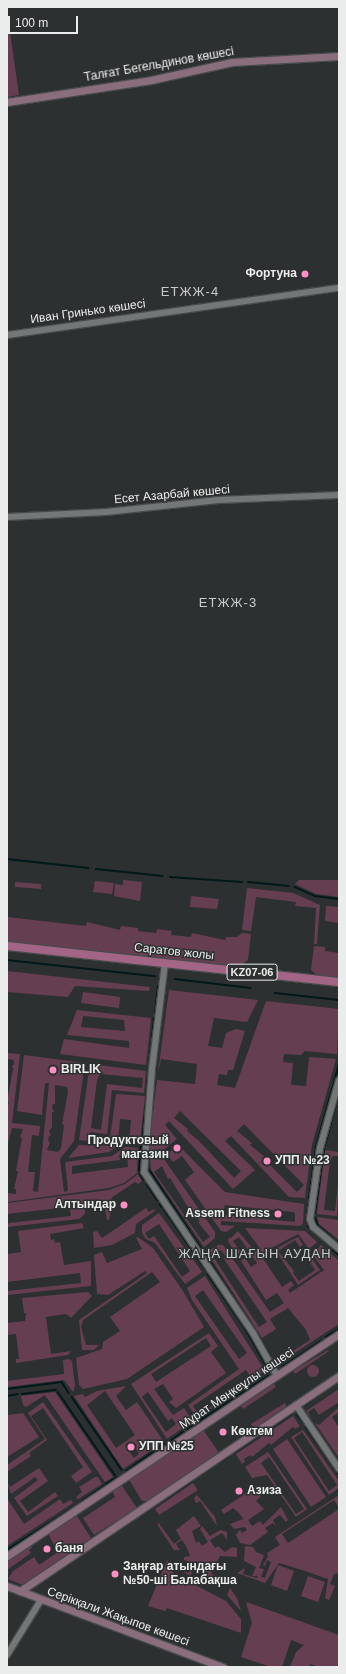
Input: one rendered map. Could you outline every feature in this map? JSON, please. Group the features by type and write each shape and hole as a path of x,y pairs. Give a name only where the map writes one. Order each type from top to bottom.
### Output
{"main road":[{"name":"Талғат Бегельдинов көшесі","path":"7,102 151,80 232,62 339,56"},
{"name":"Саратов жолы","path":"7,946 339,986"},
{"name":"Саратов жолы","path":"7,950 339,982"},
{"name":"Мұрат Мөңкеұлы көшесі","path":"7,1556 339,1334"},
{"path":"20,1591 339,1376"},
{"name":"Серікқали Жақыпов көшесі","path":"7,1586 223,1667"}],"street":[{"name":"Иван Гринько көшесі","path":"7,335 339,288"},
{"name":"Есет Азарбай көшесі","path":"7,517 106,512 218,500 339,495"},
{"path":"165,965 152,1069 144,1172 253,1333 277,1376"},
{"path":"339,1080 320,1148 310,1219 313,1227 339,1249"},
{"path":"296,1405 339,1469"},
{"path":"7,1654 41,1600"}],"shaded area":[{"path":"7,11 19,95 7,97"},
{"path":"123,880 142,882 140,901 114,896 115,884 123,885"},
{"path":"299,880 339,880 339,897 316,894 295,884"},
{"path":"95,881 114,883 112,894 93,892"},
{"path":"15,882 41,884 41,889 15,887"},
{"path":"247,888 293,893 320,905 317,944 314,944 316,908 295,906 296,902 256,897 251,931 242,930"},
{"path":"191,896 219,899 217,909 190,907"},
{"path":"326,906 339,907 339,923 325,921"},
{"path":"7,917 86,926 87,922 120,930 121,926 138,928 138,931 156,933 157,929 172,931 171,935 191,937 192,933 225,940 226,937 237,937 242,933 251,934 248,960 238,967 7,942"},
{"path":"314,946 325,947 325,951 339,953 339,978 317,975 311,970"},
{"path":"7,971 150,987 149,991 75,986 68,997 7,992"},
{"path":"169,990 258,1000 247,1022 214,1018 208,1046 222,1048 226,1033 236,1029 245,1031 233,1070 228,1070 227,1075 219,1074 217,1085 235,1088 266,1001 339,1009 337,1054 305,1051 301,1055 284,1054 283,1062 293,1063 291,1085 306,1086 309,1057 336,1059 312,1145 305,1198 289,1197 231,1136 225,1141 255,1170 233,1189 169,1121 165,1125 177,1139 161,1152 148,1153 157,1080 195,1084 197,1064 161,1059 158,1073","holes":["180,1111 241,1171 234,1178 199,1141 187,1131 188,1129 174,1118","244,1124 304,1185 297,1192 265,1160 266,1158 250,1145 252,1143 237,1131"]},
{"path":"83,992 120,997 119,1008 81,1003"},
{"path":"77,1010 151,1018 146,1065 60,1054 64,1039 129,1048 129,1041 67,1035","holes":["83,1016 124,1020 125,1031 81,1027"]},
{"path":"7,1053 20,1054 12,1123 40,1126 39,1136 32,1135 28,1172 35,1172 33,1191 38,1192 49,1083 45,1083 42,1115 17,1111 24,1055 85,1063 74,1141 60,1159 64,1192 68,1191 65,1162 112,1156 125,1147 138,1148 137,1173 124,1183 109,1188 7,1202 7,1193 16,1194 16,1189 14,1189 22,1138 20,1137 23,1129 12,1128 7,1147 7,1107 9,1102 7,1102 14,1060 7,1059","holes":["55,1085 67,1087 68,1092 62,1124 64,1125 61,1148 58,1152 47,1150 50,1142 48,1141 49,1136 51,1136 49,1131 52,1127 52,1113 54,1111 52,1108 53,1104 55,1104","127,1154 128,1167 72,1174 72,1166 120,1160 119,1155"]},
{"path":"90,1064 146,1071 144,1093 112,1090 107,1134 90,1132 89,1141 79,1140","holes":["100,1074 143,1078 142,1088 107,1084 101,1130 91,1128 97,1080"]},
{"path":"116,1094 145,1096 140,1143 129,1142 131,1120 120,1119 118,1141 122,1143 109,1152 68,1158 79,1145 109,1146"},
{"path":"181,1148 225,1192 304,1204 303,1224 299,1226 221,1221 221,1225 235,1226 226,1232 221,1231 185,1180 194,1172 182,1156 173,1162 167,1154 174,1149 176,1151","holes":["225,1205 295,1213 295,1222 222,1215"]},
{"path":"325,1150 339,1152 339,1156 333,1156 330,1161 324,1210 335,1211 339,1176 337,1216 317,1214"},
{"path":"160,1157 164,1159 215,1232 215,1238 204,1247 151,1170 150,1158","holes":["162,1166 168,1179 170,1178 189,1209 200,1221 198,1222 210,1237 203,1242 154,1172"]},
{"path":"138,1174 142,1181 138,1184 135,1182 111,1198 113,1202 109,1220 107,1220 104,1202 85,1205 85,1214 79,1219 7,1227 9,1223 71,1216 69,1207 7,1214 7,1203 109,1190 125,1184"},
{"path":"146,1208 149,1212 154,1209 155,1211 136,1224 135,1233 112,1245 94,1248 93,1232 97,1231 102,1238"},
{"path":"159,1213 202,1272 185,1284 155,1243 146,1239 142,1233 142,1225","holes":["159,1224 190,1271 182,1277 154,1236 149,1239 145,1233"]},
{"path":"317,1217 339,1220 339,1240 319,1224"},
{"path":"82,1223 84,1228 50,1234 51,1240 54,1239 55,1243 60,1242 64,1265 91,1261 91,1286 7,1295 7,1291 81,1283 80,1273 7,1282 7,1254 21,1252 18,1231"},
{"path":"245,1228 305,1231 317,1242 309,1249 298,1234 260,1254 282,1287 291,1281 294,1285 288,1290 290,1293 324,1270 313,1255 321,1245 339,1261 339,1324 279,1363 278,1361 310,1340 306,1330 288,1308 270,1319 276,1329 262,1338 207,1252 218,1245 223,1245 270,1312 284,1303 277,1293 266,1300 241,1261 245,1258 251,1267 257,1263 239,1237 233,1241 241,1252 237,1255 228,1241 229,1237 231,1238 238,1231 254,1250 259,1247","holes":["221,1250 226,1257 224,1259 267,1322 259,1327 212,1255"]},
{"path":"138,1237 153,1248 183,1291 204,1327 127,1379 83,1389 79,1385 76,1358 102,1349 103,1342 120,1331 110,1317 160,1282 152,1272 83,1320 81,1327 86,1345 99,1345 94,1350 82,1350 79,1320 147,1273 145,1271 108,1295 97,1294 94,1255 102,1252 107,1263 142,1249 136,1238"},
{"path":"298,1237 303,1245 300,1247 295,1240 278,1251 294,1271 293,1273 299,1281 315,1270 309,1261 312,1259 320,1270 298,1285 275,1249"},
{"path":"205,1276 265,1371 197,1418 188,1405 239,1369 192,1300 187,1288","holes":["203,1290 247,1353 239,1359 195,1296","246,1370 252,1378 199,1415 193,1406"]},
{"path":"88,1292 92,1296 71,1318 66,1314 46,1317 51,1354 71,1351 68,1355 16,1363 16,1359 19,1359 16,1334 7,1335 7,1323 25,1321 26,1313 24,1313 22,1298"},
{"path":"209,1333 218,1346 211,1352 226,1373 176,1408 169,1402 173,1399 163,1384 154,1389 173,1415 184,1408 193,1421 167,1439 131,1384","holes":["206,1338 211,1346 156,1382 151,1374","148,1392 168,1421 172,1418 176,1424 166,1432 142,1397"]},
{"path":"328,1350 329,1351 295,1374 293,1371"},
{"path":"69,1359 72,1361 75,1386 73,1392 64,1380 7,1387 7,1381 64,1374 63,1360"},
{"path":"313,1365 317,1367 319,1371 317,1375 313,1377 309,1375 307,1371 309,1367"},
{"path":"274,1384 276,1387 243,1409 241,1406"},
{"path":"126,1386 116,1396 126,1410 137,1402 164,1442 123,1469 74,1396 83,1394 85,1397 97,1391","holes":["105,1391 135,1435 116,1448 87,1405","131,1441 139,1454 134,1458 125,1445"]},
{"path":"339,1389 339,1402 319,1415 314,1408 308,1412 312,1420 306,1411"},
{"path":"55,1392 113,1477 105,1482 45,1395 26,1407 23,1405 21,1396"},
{"path":"43,1402 92,1472 76,1483 71,1476 83,1467 43,1408 31,1416 47,1440 29,1453 31,1456 7,1472 7,1465 45,1439 28,1413"},
{"path":"285,1403 287,1407 254,1429 251,1424"},
{"path":"339,1407 339,1412 332,1417 339,1428 339,1458 315,1423 319,1425"},
{"path":"7,1410 8,1415 23,1413 39,1437 7,1457"},
{"path":"293,1416 300,1426 295,1429 293,1427 271,1445 269,1443 252,1457 250,1455 244,1459 245,1462 242,1464 236,1454"},
{"path":"202,1428 219,1453 147,1501 142,1501 128,1478"},
{"path":"303,1430 339,1481 339,1488 329,1495 291,1437","holes":["302,1432 337,1485 329,1491 294,1438"]},
{"path":"287,1439 326,1497 311,1507 273,1449"},
{"path":"268,1452 307,1509 296,1517 267,1475 252,1478 245,1467","holes":["269,1457 304,1509 296,1514 261,1463"]},
{"path":"39,1468 48,1481 20,1501 28,1512 55,1492 58,1496 27,1516 14,1498 38,1480 35,1477 11,1494 7,1482 10,1487"},
{"path":"95,1477 98,1477 102,1484 78,1499 76,1497 82,1492 79,1487"},
{"path":"120,1483 137,1508 94,1535 83,1518 115,1497 111,1489"},
{"path":"193,1483 198,1490 159,1515 155,1509"},
{"path":"252,1489 261,1496 256,1501 264,1509 248,1520 252,1526 260,1521 263,1525 281,1507 288,1520 286,1522 280,1515 273,1520 276,1527 273,1523 265,1528 268,1532 250,1545 240,1543 236,1535 240,1530 242,1533 247,1530 245,1527 234,1529 230,1524 243,1519 239,1513 233,1508 224,1514 221,1510"},
{"path":"197,1495 215,1517 217,1526 200,1501 196,1503 194,1498"},
{"path":"339,1495 339,1508 334,1500 282,1534 288,1543 339,1509 339,1573 334,1574 330,1584 335,1586 329,1600 325,1598 328,1579 279,1563 265,1583 237,1573 245,1568 243,1574 257,1578 258,1576 252,1576 256,1567 244,1561 245,1546 253,1547 256,1552 264,1555 259,1568 264,1569 261,1577 265,1578 271,1562 267,1560 265,1566 263,1565 268,1557 267,1553 280,1545 275,1537"},
{"path":"7,1498 24,1524 60,1499 63,1504 71,1500 73,1503 7,1546"},
{"path":"75,1513 91,1538 23,1585 8,1579 13,1571 34,1557 39,1565 58,1552 47,1532"},
{"path":"194,1516 201,1526 192,1531 196,1543 199,1541 202,1546 208,1542 200,1529 202,1526 210,1536 220,1530 227,1532 227,1540 222,1533 210,1540 215,1548 218,1546 225,1552 232,1547 237,1548 237,1557 220,1556 211,1574 215,1576 214,1580 204,1576 202,1580 199,1579 208,1566 198,1562 190,1576 185,1573 184,1571 188,1573 192,1563 184,1560 184,1557 190,1556 186,1546 182,1540 176,1544 180,1550 174,1550 158,1526 158,1522 174,1544 181,1539 176,1530"},
{"path":"29,1544 32,1548 29,1550 31,1553 7,1570 7,1559"},
{"path":"167,1560 174,1574 226,1601 241,1619 241,1633 167,1608 165,1611 148,1606"},
{"path":"278,1565 294,1571 287,1591 271,1585"},
{"path":"308,1576 325,1582 318,1602 301,1596"},
{"path":"230,1588 237,1598 241,1611 227,1595"},
{"path":"246,1602 339,1635 339,1667 318,1667 310,1664 309,1667 290,1667 296,1652 304,1645 291,1640 282,1667 271,1667 241,1657 252,1623"}],"waterway":[{"path":"7,859 89,868"},
{"path":"96,869 163,876"},
{"path":"170,877 242,882"},
{"path":"248,882 289,886"},
{"path":"295,887 315,896 339,899"},
{"path":"7,960 155,976"},
{"path":"175,979 250,988"},
{"path":"155,1015 158,986"},
{"path":"275,993 339,1000"},
{"path":"150,1063 154,1018"},
{"path":"155,1075 157,1049"},
{"path":"309,1199 316,1147 339,1064"},
{"path":"147,1089 148,1079"},
{"path":"325,1146 339,1093"},
{"path":"146,1102 147,1096"},
{"path":"142,1145 144,1120"},
{"path":"140,1153 141,1147"},
{"path":"315,1213 324,1150"},
{"path":"139,1171 140,1157"},
{"path":"147,1166 202,1249"},
{"path":"140,1174 144,1180"},
{"path":"147,1184 158,1201"},
{"path":"307,1221 308,1205"},
{"path":"164,1209 206,1270"},
{"path":"315,1217 318,1225 339,1244"},
{"path":"308,1226 312,1231"},
{"path":"333,1250 339,1255"},
{"path":"204,1252 260,1338"},
{"path":"208,1274 247,1331 269,1370"},
{"path":"326,1337 339,1329"},
{"path":"282,1367 321,1341"},
{"path":"263,1343 271,1357"},
{"path":"274,1361 276,1365"},
{"path":"198,1422 268,1376"},
{"path":"7,1389 62,1382 69,1393"},
{"path":"22,1394 56,1390"},
{"path":"58,1392 115,1475"},
{"path":"7,1396 18,1394"},
{"path":"305,1405 320,1394"},
{"path":"72,1397 122,1470"},
{"path":"272,1427 291,1414"},
{"path":"297,1414 304,1423"},
{"path":"187,1429 195,1424"},
{"path":"306,1427 339,1474"},
{"path":"169,1442 183,1432"},
{"path":"235,1452 265,1432"},
{"path":"322,1438 339,1463"},
{"path":"126,1471 165,1444"},
{"path":"197,1477 228,1457"},
{"path":"106,1484 117,1477"},
{"path":"153,1507 192,1481"},
{"path":"82,1501 104,1486"},
{"path":"7,1550 73,1508"},
{"path":"142,1514 149,1510"},
{"path":"104,1540 140,1515"},
{"path":"28,1591 91,1548"},
{"path":"78,1616 124,1634"},
{"path":"137,1639 181,1655"}],"place":[{"name":"Фортуна","path":"305,274"},
{"name":"BIRLIK","path":"53,1070"},
{"name":"Продуктовый магазин","path":"177,1148"},
{"name":"УПП №23","path":"267,1161"},
{"name":"Алтындар","path":"124,1205"},
{"name":"Assem Fitness","path":"278,1214"},
{"name":"Көктем","path":"223,1432"},
{"name":"УПП №25","path":"131,1447"},
{"name":"Азиза","path":"239,1491"},
{"name":"баня","path":"47,1549"},
{"name":"Заңғар атындағы №50-ші Балабақша","path":"115,1574"}],"district":[{"name":"ЕТЖЖ-4","path":"190,292"},
{"name":"ЕТЖЖ-3","path":"228,603"},
{"name":"ЖАҢА ШАҒЫН АУДАН","path":"255,1254"}]}
